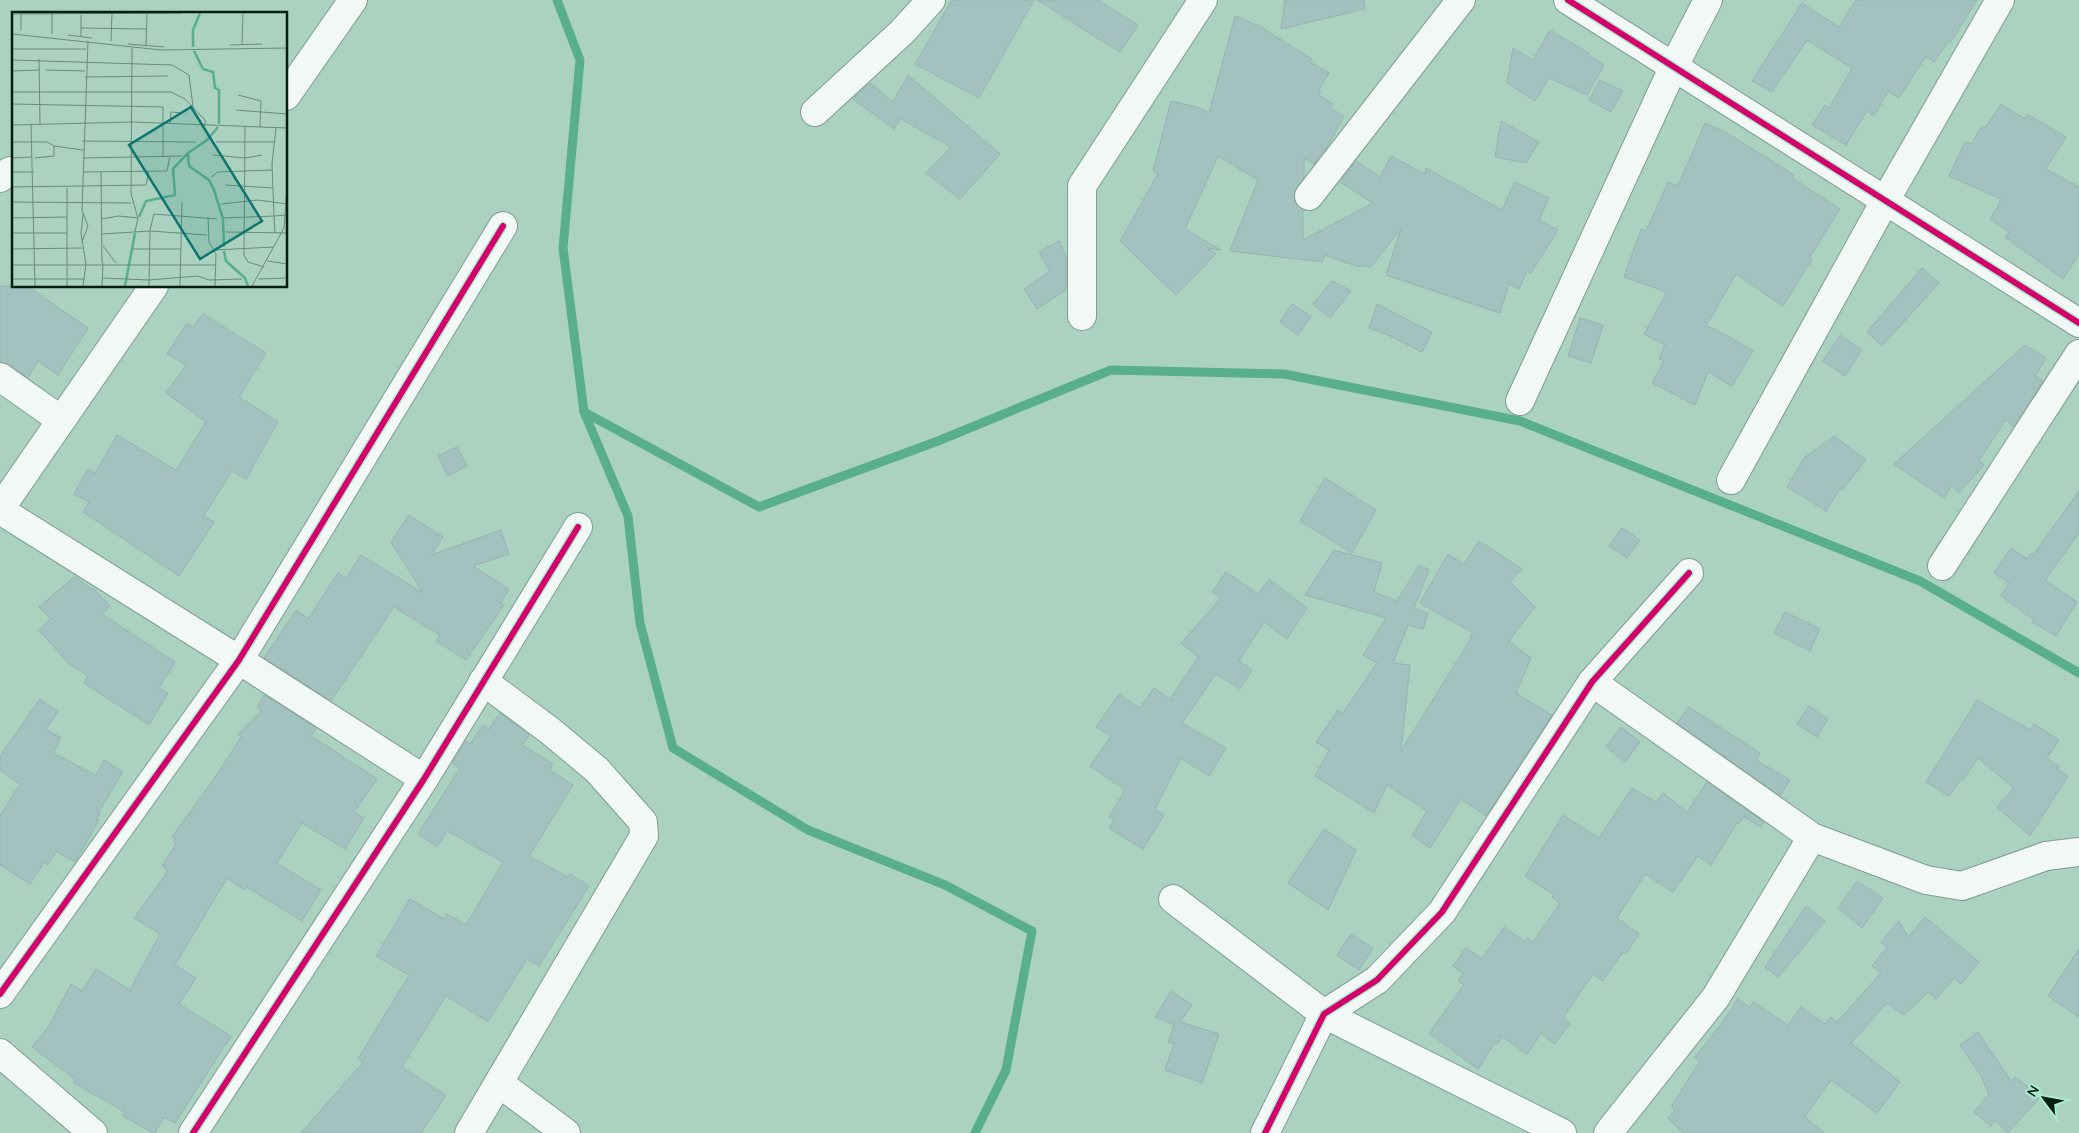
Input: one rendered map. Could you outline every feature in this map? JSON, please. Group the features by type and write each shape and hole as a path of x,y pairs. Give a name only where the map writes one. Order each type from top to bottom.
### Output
{"street":[{"path":"288,93 353,0"},
{"path":"815,112 902,32 931,0"},
{"path":"1082,316 1082,186 1204,0"},
{"path":"1309,196 1461,0"},
{"path":"1568,0 2079,323"},
{"path":"1520,401 1673,68 1708,0"},
{"path":"1731,480 1885,201 2000,0"},
{"path":"0,994 239,660 503,226"},
{"path":"153,288 0,510 424,779"},
{"path":"1942,566 2079,354"},
{"path":"0,377 61,420"},
{"path":"193,1133 424,779 578,527"},
{"path":"1265,1133 1324,1014 1377,980 1442,912 1592,682 1689,573"},
{"path":"469,1133 644,836 643,822 597,770 549,730 484,681"},
{"path":"1592,682 1812,837 1926,880 1962,886 2046,856 2079,852"},
{"path":"1608,1133 1716,997 1812,837"},
{"path":"1173,899 1324,1014 1562,1133"},
{"path":"0,1053 93,1133"},
{"path":"499,1083 566,1133"}],"building":[{"path":"952,0 1034,0 979,98 915,64"},
{"path":"1037,0 1098,0 1138,25 1120,52"},
{"path":"1285,0 1364,0 1365,9 1281,29"},
{"path":"1856,0 1977,0 1950,43 1948,42 1934,62 1926,56 1899,98 1888,91 1874,116 1867,111 1846,145 1812,125 1825,105 1829,108 1852,68 1807,40 1772,92 1752,81 1802,3 1839,27"},
{"path":"1235,16 1261,27 1312,59 1310,62 1329,73 1318,91 1321,92 1319,95 1333,104 1330,108 1344,116 1329,144 1314,164 1304,158 1304,177 1294,194 1295,202 1303,210 1303,240 1373,203 1340,182 1356,161 1380,177 1391,156 1425,174 1426,168 1502,210 1515,182 1549,198 1539,220 1558,230 1531,273 1527,271 1519,289 1509,284 1500,313 1386,275 1401,229 1371,267 1356,266 1325,255 1322,262 1230,251 1258,180 1218,156 1185,229 1221,250 1207,248 1216,254 1176,295 1120,241 1158,174 1153,171 1171,101 1200,108 1209,113"},
{"path":"1550,30 1589,53 1588,55 1604,65 1587,95 1549,78 1535,101 1507,83 1513,48 1533,60"},
{"path":"908,75 1000,154 960,199 926,173 951,147 901,119 894,129 853,99 870,83 893,102"},
{"path":"1600,80 1623,91 1611,112 1589,100"},
{"path":"2001,104 2025,119 2027,114 2066,137 2046,169 2079,187 2079,255 2063,279 2005,237 2009,232 1990,219 2001,199 1949,176 1965,142 1971,144 1982,126 1985,128"},
{"path":"1501,121 1539,142 1526,163 1495,157"},
{"path":"1705,123 1725,132 1769,159 1794,175 1792,178 1840,209 1810,257 1812,259 1783,306 1736,274 1706,326 1715,329 1753,351 1732,386 1708,372 1695,405 1652,383 1664,361 1659,359 1665,345 1644,334 1667,292 1624,277 1641,229 1646,231 1668,182 1678,186"},
{"path":"1059,241 1066,256 1066,290 1037,309 1024,289 1050,271 1039,252"},
{"path":"1922,268 1939,283 1882,346 1867,332"},
{"path":"1332,281 1351,291 1330,318 1313,304"},
{"path":"0,286 30,288 88,328 58,375 38,361 28,378 9,364 0,362"},
{"path":"1292,304 1311,316 1298,335 1280,322"},
{"path":"1377,304 1432,332 1422,352 1369,328"},
{"path":"203,314 266,353 239,397 278,422 246,479 232,471 204,516 214,522 179,576 83,512 89,502 74,494 88,469 95,473 117,435 176,470 206,422 166,393 186,365 167,354 187,323 193,327"},
{"path":"1580,318 1603,325 1591,363 1568,356"},
{"path":"1840,335 1862,350 1845,376 1823,361"},
{"path":"2025,345 2046,358 2035,376 2043,381 2013,427 2006,420 1979,460 1984,465 1959,493 1951,486 1944,498 1894,464"},
{"path":"1834,436 1866,460 1842,490 1840,489 1826,511 1787,487 1804,458"},
{"path":"457,447 467,466 448,476 438,456"},
{"path":"1325,478 1376,510 1352,553 1300,521"},
{"path":"2079,491 2079,533 2045,580 2077,602 2056,636 2032,622 2034,620 2001,596 2009,583 1994,573 2011,548 2027,559 2031,554 2033,555"},
{"path":"409,515 443,537 431,555 501,530 509,554 473,566 509,589 501,603 504,605 466,660 436,641 440,635 394,607 331,701 264,658 296,610 308,619 338,573 346,578 361,555 423,593 391,542"},
{"path":"1622,528 1640,540 1627,558 1609,546"},
{"path":"1479,541 1522,569 1510,582 1535,607 1509,641 1531,658 1516,693 1552,715 1486,816 1461,799 1430,848 1412,836 1427,811 1387,785 1374,813 1315,776 1329,750 1316,742 1338,710 1343,713 1377,663 1363,655 1386,618 1305,595 1334,550 1382,563 1374,592 1397,601 1419,565 1429,570 1414,608 1428,613 1423,629 1408,625 1393,663 1410,665 1401,751 1473,633 1420,603 1448,554 1464,564"},
{"path":"1226,572 1258,594 1269,579 1307,608 1287,639 1264,622 1239,661 1252,670 1240,689 1216,674 1182,723 1226,748 1209,776 1181,758 1155,809 1164,815 1143,849 1109,828 1114,820 1109,817 1125,790 1090,766 1111,736 1096,727 1119,694 1140,708 1154,688 1170,699 1198,657 1181,643 1221,598 1212,592"},
{"path":"75,576 91,589 93,588 110,606 102,614 175,662 159,688 168,693 149,725 84,683 88,676 69,664 39,630 51,619 39,607"},
{"path":"1785,612 1820,629 1810,651 1774,633"},
{"path":"264,695 316,728 311,736 377,779 354,812 364,818 345,849 302,823 277,863 321,890 302,921 247,887 245,890 227,878 175,965 196,978 179,1004 231,1036 175,1123 164,1117 155,1133 153,1133 123,1116 125,1112 74,1083 76,1080 32,1047 49,1026 71,984 82,991 96,969 130,990 160,934 134,918 168,871 162,866 176,844 173,841 175,838 172,837 218,773 241,737 238,734 262,710 257,707"},
{"path":"40,699 58,712 46,729 61,738 53,753 96,775 104,760 123,772 98,813 100,814 96,819 99,820 75,862 56,851 48,865 44,862 30,884 0,865 0,816 20,784 0,770 0,756"},
{"path":"1977,700 2030,730 2034,724 2059,740 2047,758 2059,766 2057,769 2068,776 2030,836 1997,807 2014,788 1978,758 1949,796 1926,782"},
{"path":"1809,706 1828,719 1817,737 1797,724"},
{"path":"1689,707 1760,753 1756,760 1790,780 1780,796 1677,723"},
{"path":"500,713 529,735 522,745 553,764 550,770 573,785 529,856 568,877 570,874 589,886 539,966 527,959 488,1022 446,996 402,1067 446,1095 421,1133 301,1133 363,1062 358,1059 409,975 376,956 410,899 444,919 447,914 466,925 503,862 447,831 437,847 418,834 460,768 452,763 466,741 470,744 483,725 489,729"},
{"path":"1621,727 1640,742 1625,762 1606,747"},
{"path":"1707,782 1764,822 1761,827 1744,817 1737,823 1711,865 1698,856 1673,892 1645,874 1617,918 1639,934 1626,954 1623,952 1603,981 1593,974 1563,1018 1570,1023 1555,1044 1541,1034 1527,1054 1502,1037 1497,1044 1495,1043 1478,1069 1429,1033 1464,985 1458,981 1463,973 1453,966 1466,948 1482,959 1504,927 1525,942 1527,938 1533,942 1560,903 1552,897 1554,895 1525,876 1563,815 1599,838 1632,788 1656,802 1663,793 1687,812"},
{"path":"1324,829 1356,850 1328,910 1288,883"},
{"path":"1857,881 1883,898 1862,928 1838,908"},
{"path":"1806,906 1825,921 1778,977 1765,967"},
{"path":"1925,917 1979,962 1961,984 1954,978 1936,999 1928,992 1904,1015 1887,1003 1851,1043 1900,1082 1877,1113 1831,1080 1805,1117 1824,1133 1683,1133 1668,1118 1675,1110 1671,1107 1700,1061 1695,1057 1720,1026 1738,999 1750,1007 1753,1002 1788,1025 1801,1007 1825,1024 1831,1017 1837,1022 1881,973 1872,966 1887,947 1881,942 1899,921 1908,937"},
{"path":"1351,934 1373,948 1359,970 1337,955"},
{"path":"2079,949 2079,1017 2048,996"},
{"path":"1171,991 1192,1005 1180,1022 1219,1034 1202,1083 1165,1070 1174,1044 1168,1042 1174,1025 1155,1017"},
{"path":"1978,1032 2011,1081 2015,1077 2041,1096 2008,1133 1995,1121 1991,1126 1974,1112 1989,1094 1980,1074 1960,1045"}],"waterway":[{"path":"557,0 580,60 563,248 584,412 628,516 640,623 673,748 808,830 945,885 1032,931 1006,1070 975,1133"},
{"path":"584,412 759,507 938,441 1111,370 1284,374 1520,421 1920,581 2079,673"}],"cycle path":[{"path":"1568,0 2079,323"},
{"path":"0,994 239,660 503,226"},
{"path":"193,1133 424,779 578,527"},
{"path":"1265,1133 1324,1014 1377,980 1442,912 1592,682 1689,573"}]}
